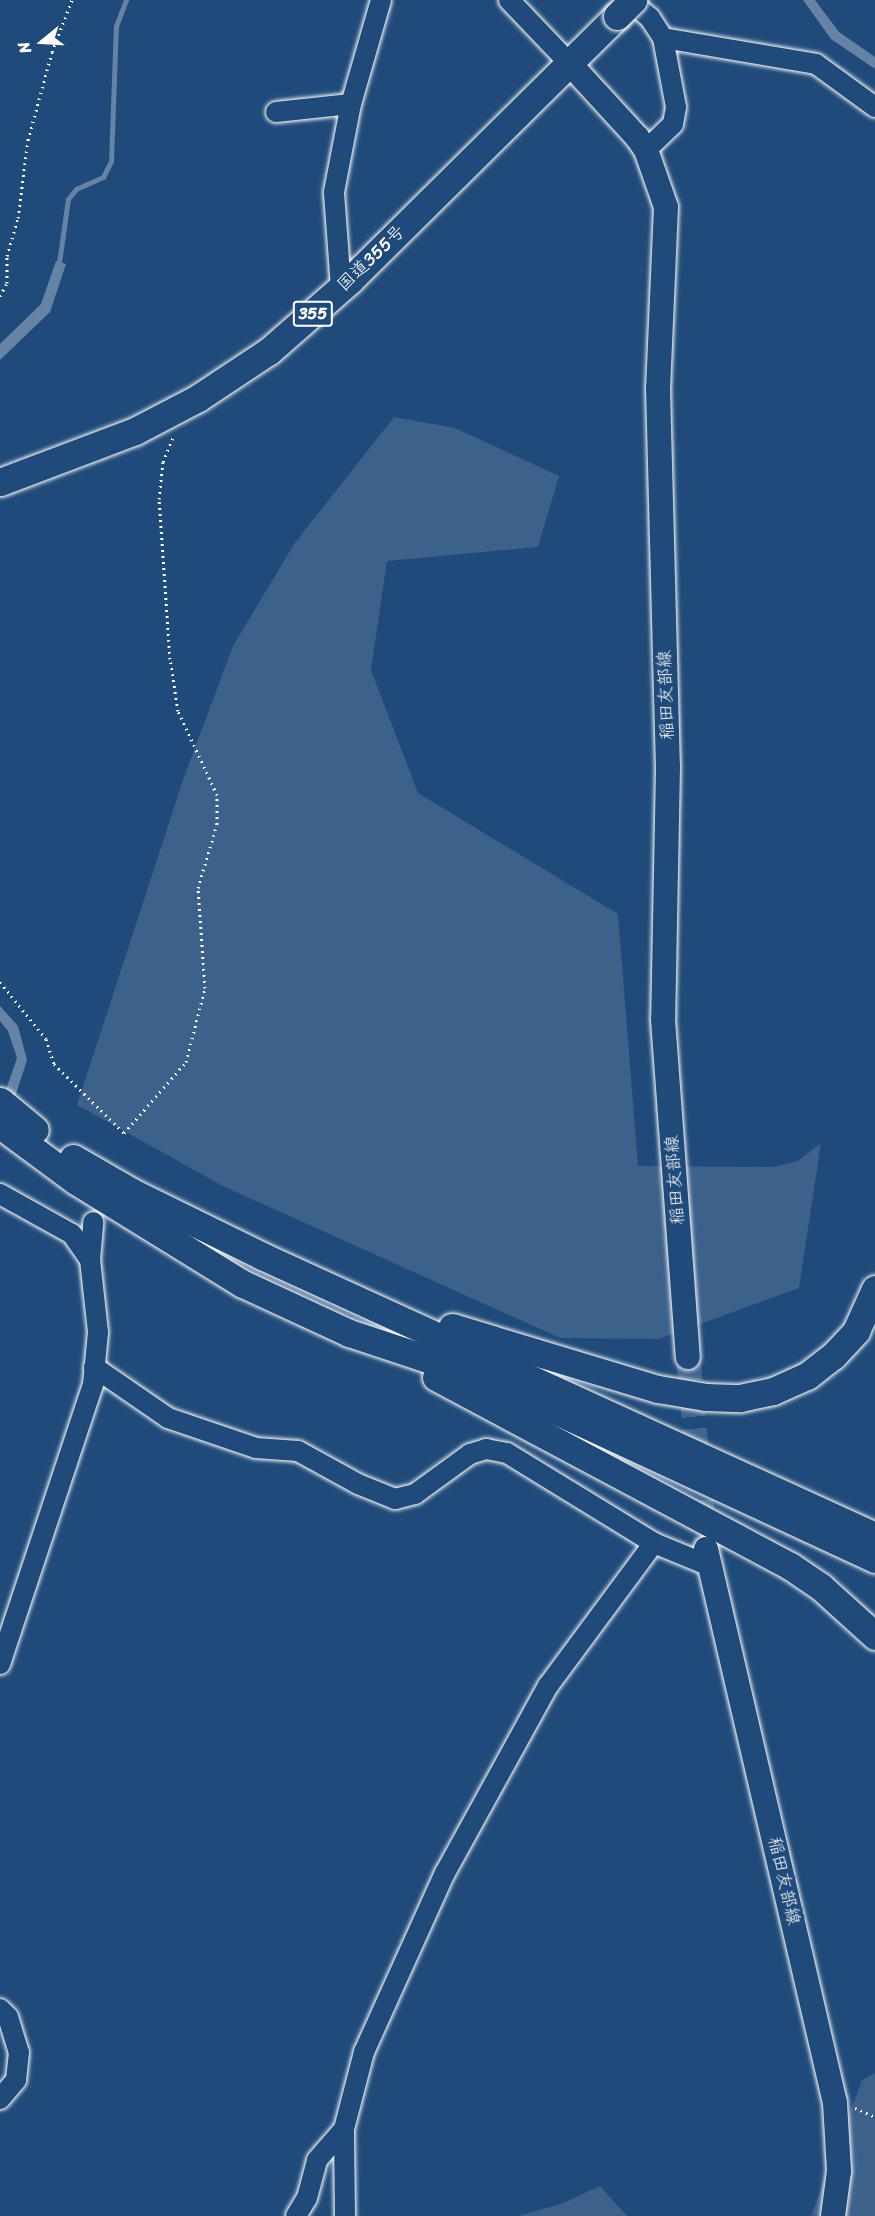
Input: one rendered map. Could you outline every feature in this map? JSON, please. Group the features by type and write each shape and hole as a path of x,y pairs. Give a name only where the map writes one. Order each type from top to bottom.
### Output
{"highway":[{"name":"国道355号","path":"0,482 94,449 174,412 270,351 341,288 570,64 626,5"},
{"path":"0,1101 73,1158 132,1192 361,1302 875,1536"},
{"path":"0,1125 76,1181 243,1284 349,1333 477,1397 790,1566 829,1593 875,1636"},
{"path":"361,1302 658,1389 706,1397 740,1398 773,1391 807,1376 833,1356 856,1331 875,1289"},
{"path":"349,1333 485,1378 875,1559"}],"main road":[{"name":"稲田友部線","path":"570,64 624,120 646,150 664,199 668,233 658,388 668,767 663,1019 688,1357"},
{"name":"稲田友部線","path":"708,1557 835,2103 839,2171 833,2216"}],"street":[{"path":"341,288 334,192 351,104 381,0"},
{"path":"509,0 570,64"},
{"path":"626,5 650,18 663,38 676,107 673,124 646,150"},
{"path":"663,38 816,64 875,107"},
{"path":"276,112 351,104"},
{"path":"0,1194 72,1234 90,1260"},
{"path":"0,1664 93,1385 98,1332 90,1260 93,1222"},
{"path":"94,1368 168,1418 256,1448 298,1451 358,1484 395,1499 415,1494 470,1454 486,1449 507,1453 654,1543 708,1557"},
{"path":"345,2216 344,2129 364,2052 445,1873 501,1767 548,1686 654,1543"},
{"path":"0,2009 8,2017 19,2052 16,2080 0,2099"},
{"path":"296,2216 307,2198 317,2160 344,2129"}],"path":[{"path":"0,297 7,283 7,256 18,218 28,140 52,52 72,0"},
{"path":"0,982 46,1039 54,1064 124,1134 186,1062 205,988 198,888 217,824 217,795 178,711 170,658 159,499 162,462 177,429 174,412"}],"shaded area":[{"path":"803,0 815,0 839,32 875,57 875,69 831,39"},
{"path":"56,261 66,264 50,312 0,360 0,344 41,304"},
{"path":"394,417 455,428 559,476 538,547 387,561 371,670 418,793 618,914 638,1166 773,1167 798,1161 821,1143 799,1288 659,1339 560,1338 223,1186 77,1105 184,777 233,646 294,544"},
{"path":"0,1006 18,1026 27,1060 0,1143 0,1107 17,1058 8,1031 0,1021"},
{"path":"875,2073 875,2216 811,2216 862,2080"},
{"path":"600,2186 627,2216 518,2216 561,2204"}],"waterway":[{"path":"58,270 68,199 76,189 103,177 111,161 116,26 126,0"}],"tunnel":[{"path":"688,1357 706,1549"}]}
